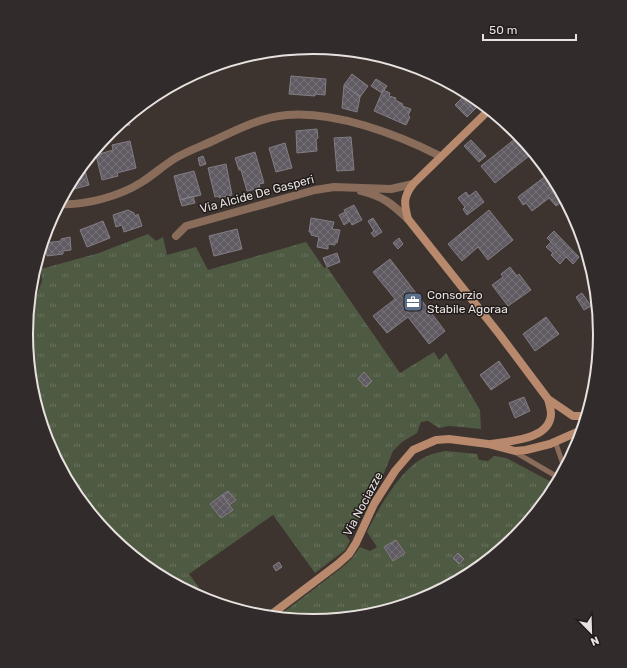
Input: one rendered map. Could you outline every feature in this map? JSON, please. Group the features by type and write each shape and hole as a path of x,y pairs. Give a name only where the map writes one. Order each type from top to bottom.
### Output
{"street":[{"path":"408,219 405,207 407,192 440,156 485,112"},
{"path":"66,203 85,202 126,191 175,158 198,147 248,126 286,115 322,116 347,121 376,129 420,146 440,156"},
{"path":"349,188 391,189 413,184"},
{"name":"Via Alcide De Gasperi","path":"176,236 186,226 315,190 334,187 349,188"},
{"path":"349,188 387,200 408,219 500,335 548,399 573,416 581,416"},
{"path":"488,444 524,439 534,436 544,429 549,422 551,414 548,399"},
{"name":"Via Nociazze","path":"275,612 349,554 356,543 374,504 394,471 413,450 436,440 449,439 488,444 515,451 526,450 555,442 576,433"}],"lane":[{"path":"555,442 562,463"},
{"path":"515,451 555,475"}],"green space":[{"path":"148,234 156,241 163,237 167,255 196,247 208,270 306,242 324,268 327,267 400,373 434,352 439,360 446,353 480,410 481,429 449,426 439,428 428,421 421,422 417,433 402,442 393,451 384,473 354,528 349,524 342,530 350,541 345,550 315,573 273,515 189,574 201,591 189,586 143,557 115,532 91,505 80,490 54,441 38,389 35,371 33,334 35,300 42,281 41,269 99,253"},
{"path":"446,451 477,454 479,460 488,461 494,456 506,458 551,482 536,505 498,545 484,557 438,586 404,600 368,609 332,614 283,613 344,566 360,547 370,551 377,547 367,532 377,512 391,490 407,470 416,462 437,453"}],"building":[{"path":"352,74 368,86 360,97 344,85"},
{"path":"291,76 326,79 325,95 315,94 315,96 289,94"},
{"path":"376,79 387,86 382,93 371,86"},
{"path":"344,85 360,97 357,112 342,108"},
{"path":"383,90 390,93 389,96 396,98 395,100 403,104 402,106 411,109 408,116 410,117 406,125 374,111"},
{"path":"463,97 477,107 474,110 462,98"},
{"path":"462,98 474,110 467,117 455,105"},
{"path":"317,129 317,151 297,153 296,131"},
{"path":"351,137 354,170 337,171 334,138"},
{"path":"515,139 530,156 495,183 481,166"},
{"path":"471,140 486,156 479,162 464,146"},
{"path":"130,141 136,168 117,173 118,176 102,180 96,157 98,154 113,150 112,145"},
{"path":"285,143 292,168 276,172 269,148"},
{"path":"255,152 264,183 259,184 260,188 247,191 241,170 239,170 235,158"},
{"path":"203,156 206,164 200,166 198,158"},
{"path":"226,164 232,195 219,198 219,196 215,197 208,168"},
{"path":"85,171 89,185 74,189 80,178"},
{"path":"194,171 201,195 180,200 174,176"},
{"path":"546,176 561,203 556,206 549,198 532,211 526,203 523,205 518,197"},
{"path":"476,191 484,202 467,215 463,209 465,207 458,198 466,192 469,196"},
{"path":"193,196 195,203 182,206 180,200"},
{"path":"354,205 362,220 352,225 344,210"},
{"path":"128,210 134,213 135,216 138,214 142,226 124,232 122,225 116,227 113,215"},
{"path":"489,210 513,240 488,260 478,247 462,261 448,244"},
{"path":"345,212 350,221 344,225 339,215"},
{"path":"311,218 334,222 332,229 340,230 337,243 335,242 335,245 328,244 328,249 317,247 319,237 311,235 311,232 309,232"},
{"path":"373,218 382,232 374,237 371,233 374,231 368,221"},
{"path":"103,221 110,238 87,247 80,230"},
{"path":"237,229 242,249 214,256 209,236"},
{"path":"554,231 579,257 573,264 547,238"},
{"path":"70,237 71,250 63,251 63,254 47,256 46,250 49,243 61,241 61,239"},
{"path":"399,238 403,244 398,249 393,243"},
{"path":"551,242 566,257 560,264 551,255 553,253 546,247"},
{"path":"337,253 340,262 327,267 323,258"},
{"path":"390,259 445,331 429,344 408,317 387,333 373,316 395,299 373,272"},
{"path":"510,267 517,276 519,274 531,290 508,306 492,285 503,277 501,274"},
{"path":"582,293 591,306 584,310 576,297"},
{"path":"546,317 559,334 535,351 523,334"},
{"path":"499,361 510,377 491,390 480,375"},
{"path":"364,372 372,381 366,387 358,379"},
{"path":"524,397 530,411 515,418 509,403"},
{"path":"228,491 236,500 229,505 222,495"},
{"path":"222,495 233,510 221,518 210,504"},
{"path":"396,540 405,553 393,561 384,547"},
{"path":"458,553 464,559 459,564 453,558"},
{"path":"279,562 282,567 276,571 273,566"}],"place":[{"name":"Consorzio Stabile Agoraa","path":"413,302"}]}
